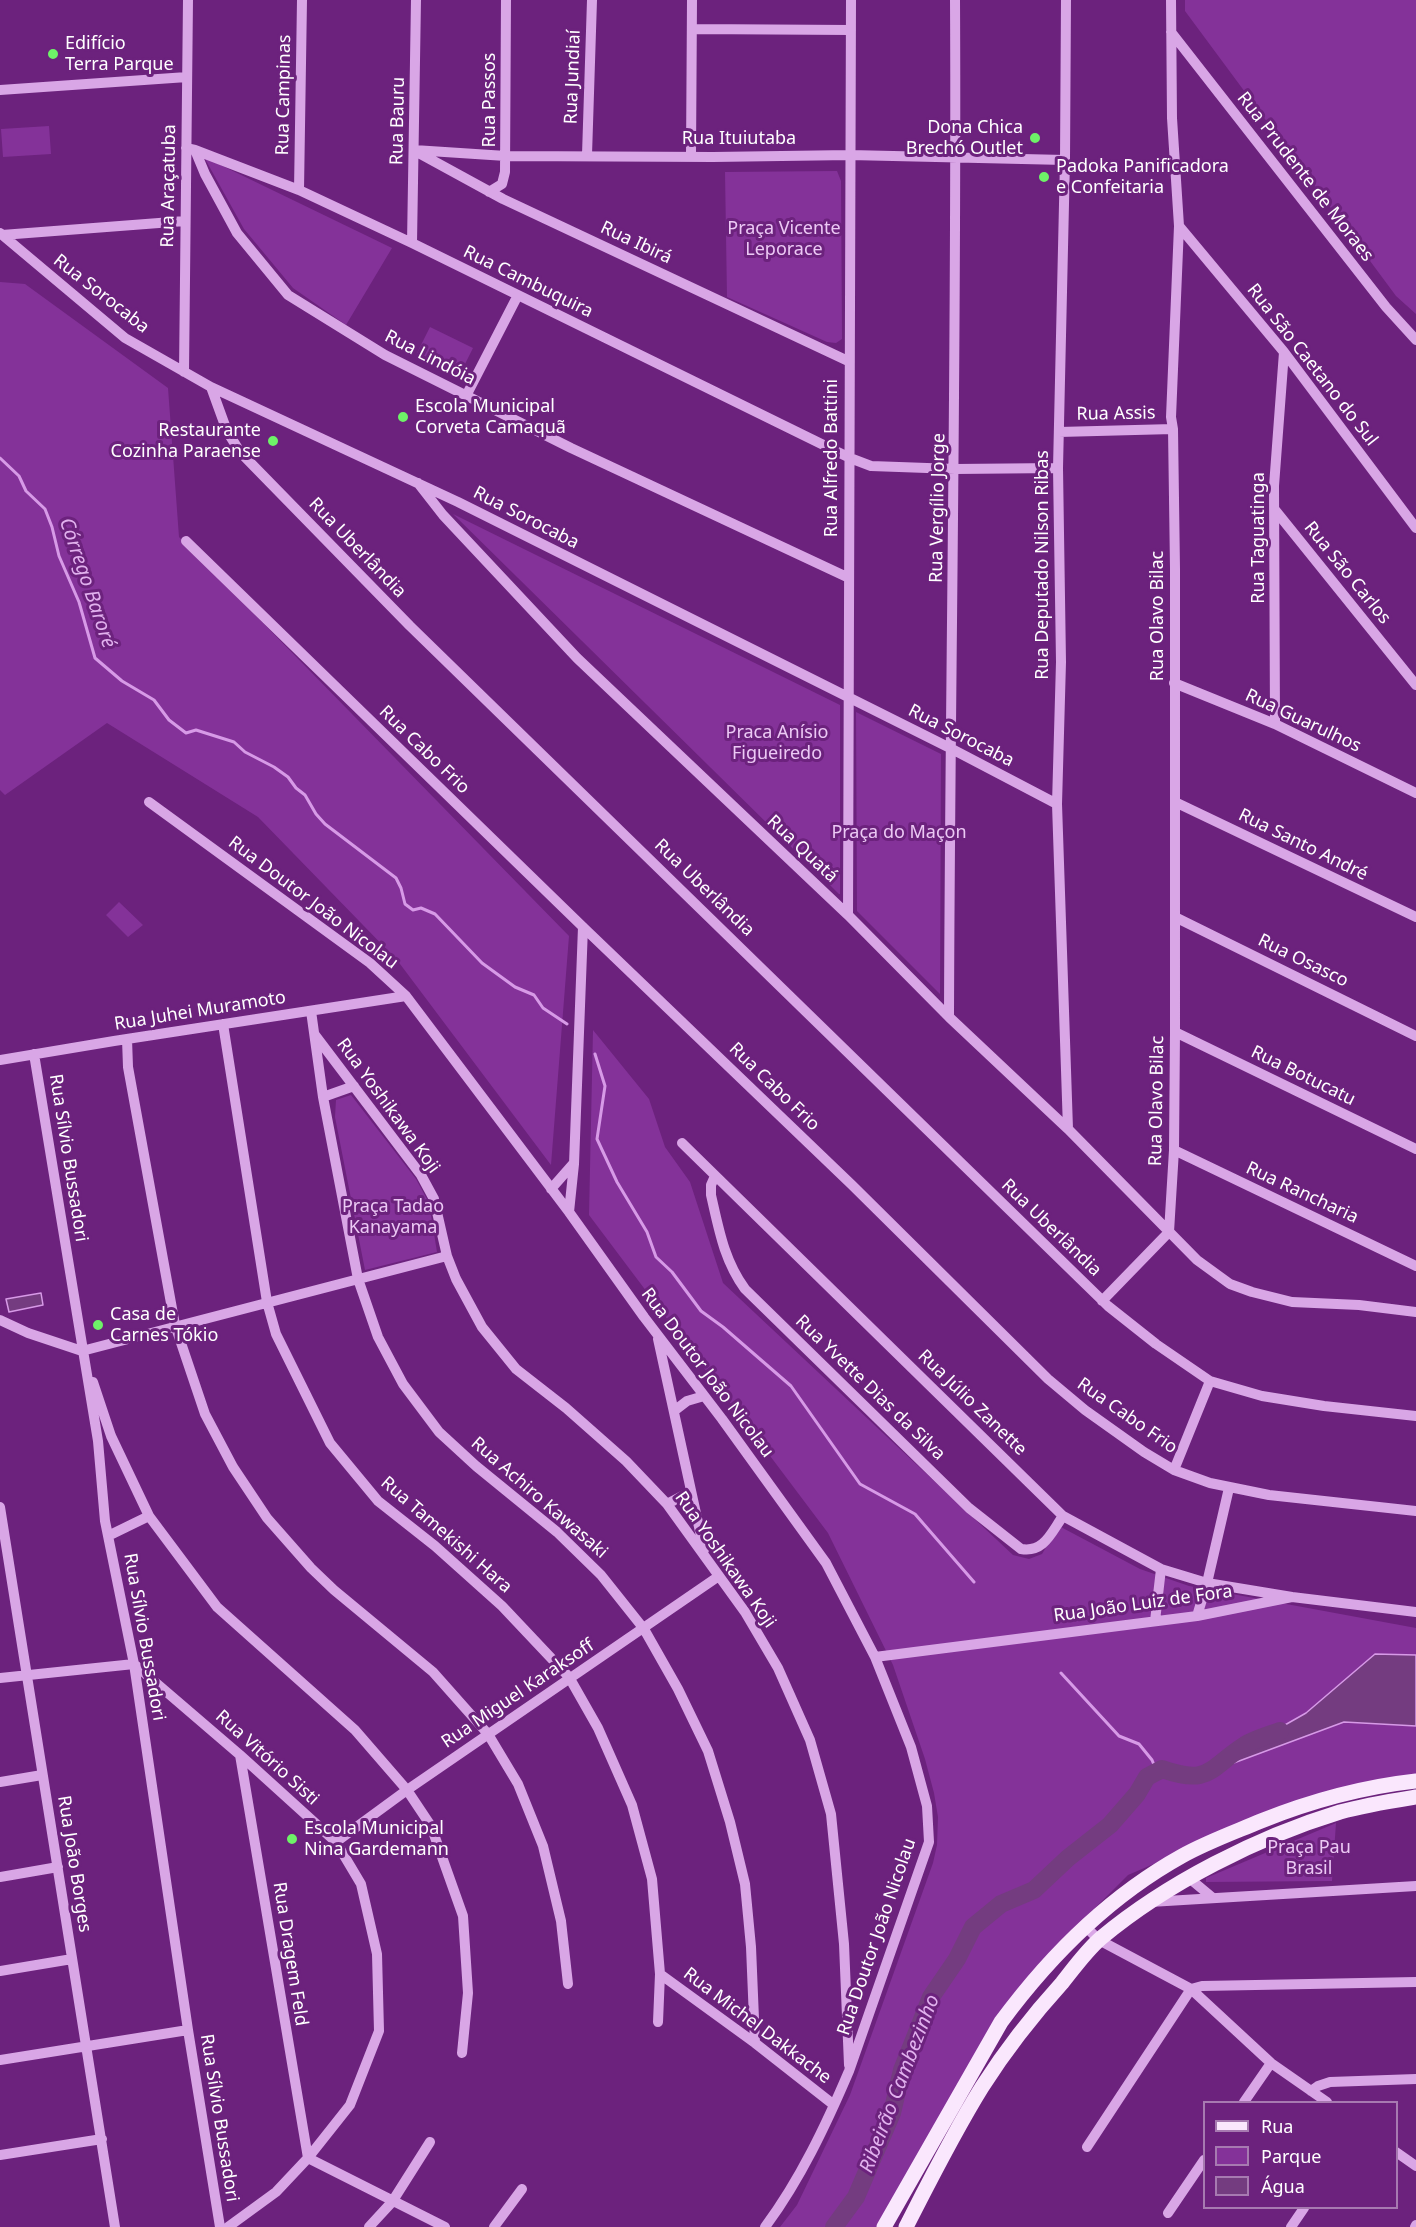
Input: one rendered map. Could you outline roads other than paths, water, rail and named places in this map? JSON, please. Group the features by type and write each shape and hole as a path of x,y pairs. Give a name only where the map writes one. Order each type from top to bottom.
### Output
{"main road":[{"path":"884,2227 1001,2022 1040,1973 1086,1927 1121,1897 1183,1855 1296,1807 1338,1795 1416,1781"},
{"path":"906,2227 939,2162 983,2086 1042,2006 1099,1940 1148,1902 1215,1864 1330,1816 1377,1803 1416,1797"}],"street":[{"name":"Rua Araçatuba","path":"184,372 185,221 191,149 187,77 188,0"},
{"name":"Rua Campinas","path":"299,190 302,0"},
{"name":"Rua Bauru","path":"412,243 416,0"},
{"name":"Rua Passos","path":"489,192 502,184 506,156 506,0"},
{"name":"Rua Jundiaí","path":"587,155 592,0"},
{"path":"691,156 692,0"},
{"name":"Rua Alfredo Battini","path":"848,915 850,459 848,361 851,0"},
{"name":"Rua Vergílio Jorge","path":"949,1017 950,748 955,469 955,0"},
{"name":"Rua Deputado Nilson Ribas","path":"1066,0 1058,468 1061,662 1057,804 1068,1129"},
{"name":"Rua Olavo Bilac","path":"1169,1232 1174,1150 1175,1032 1175,568 1171,417 1179,226 1172,118 1171,0"},
{"path":"692,29 850,30"},
{"name":"Rua Prudente de Moraes","path":"1171,32 1386,307 1416,340"},
{"path":"0,90 187,77"},
{"name":"Rua Cambuquira","path":"191,149 299,190 412,243 850,459 871,466 955,469 1058,468"},
{"name":"Rua Lindóia","path":"191,149 237,233 288,295 385,355 466,396 570,448 849,578"},
{"name":"Rua Ituiutaba","path":"414,150 506,156 850,155 1065,160"},
{"name":"Rua Ibirá","path":"414,150 489,192 848,361"},
{"path":"1,234 185,221"},
{"name":"Rua São Caetano do Sul","path":"1179,226 1284,352 1416,528"},
{"name":"Rua Sorocaba","path":"1,234 125,338 184,372 458,502 950,748 1057,804"},
{"path":"466,396 518,295"},
{"name":"Rua Taguatinga","path":"1275,724 1274,486 1284,352"},
{"name":"Rua Uberlândia","path":"212,387 227,431 240,452 256,469 410,626 1102,1301 1156,1344 1210,1381 1252,1394 1304,1403 1416,1416"},
{"name":"Rua Assis","path":"1059,432 1173,429"},
{"name":"Rua Quatá","path":"418,483 443,515 577,658 848,915 949,1017 1068,1129 1197,1260 1230,1284 1292,1302 1359,1305 1416,1312"},
{"path":"443,515 458,502"},
{"name":"Rua São Carlos","path":"1275,510 1416,685"},
{"name":"Rua Cabo Frio","path":"186,541 852,1185 1048,1379 1085,1410 1144,1452 1174,1470 1198,1479 1229,1488 1302,1499 1416,1511"},
{"name":"Rua Guarulhos","path":"1174,683 1275,724 1416,793"},
{"name":"Rua Doutor João Nicolau","path":"149,802 369,963 406,996 569,1212 826,1563 875,1657 911,1747 923,1787 930,1826 929,1842 849,2071 834,2105 782,2204 765,2227"},
{"name":"Rua Santo André","path":"1175,802 1416,917"},
{"name":"Rua Osasco","path":"1175,917 1416,1036"},
{"path":"569,1212 574,1164 583,927"},
{"name":"Rua Juhei Muramoto","path":"0,1060 406,996"},
{"name":"Rua Achiro Kawasaki","path":"311,1011 323,1098 358,1279 378,1337 404,1384 439,1432 476,1466 557,1532 601,1575 644,1629 678,1689 708,1751 730,1822 745,1884 751,1947 755,2043"},
{"name":"Rua Tamekishi Hara","path":"223,1024 267,1302 276,1334 330,1443 378,1501 435,1546 502,1606 569,1677 598,1728 632,1805 652,1879 660,1974 658,2022"},
{"name":"Rua Botucatu","path":"1175,1032 1416,1149"},
{"name":"Rua Yoshikawa Koji","path":"315,1035 422,1175 434,1199 447,1256 456,1280 482,1327 516,1369 566,1408 618,1454 667,1504 745,1612 778,1668 810,1740 831,1814 844,1944 849,2071"},
{"path":"127,1039 128,1067 175,1325 205,1414 233,1467 267,1518 311,1568 334,1590 433,1672 488,1734 518,1784 543,1846 561,1922 568,1984"},
{"name":"Rua Sílvio Bussadori","path":"34,1054 98,1441 105,1521 134,1664 188,2030 220,2227"},
{"path":"323,1098 354,1086"},
{"name":"Rua Júlio Zanette","path":"682,1143 1064,1516 1161,1569 1207,1583 1292,1597"},
{"name":"Rua Rancharia","path":"1174,1150 1416,1266"},
{"path":"551,1190 574,1164"},
{"name":"Rua Yvette Dias da Silva","path":"715,1176 711,1185 711,1196 726,1256 745,1289 952,1492 1021,1549 1031,1551 1040,1547 1064,1516"},
{"path":"1102,1301 1169,1232"},
{"path":"0,1320 28,1333 82,1351 447,1256"},
{"path":"657,1334 690,1492 706,1556"},
{"path":"82,1351 111,1436 149,1516 216,1607 355,1730 407,1790 431,1826 462,1916 468,1992 462,2053"},
{"path":"1174,1470 1210,1381"},
{"path":"674,1411 687,1401 704,1396"},
{"path":"98,1441 111,1436"},
{"path":"1197,1616 1229,1488"},
{"path":"667,1504 690,1492"},
{"name":"Rua João Borges","path":"0,1507 5,1575 27,1674 115,2227"},
{"path":"108,1536 149,1516"},
{"path":"1155,1621 1161,1569"},
{"name":"Rua Miguel Karaksoff","path":"336,1842 569,1677 644,1629 719,1576"},
{"name":"Rua João Luiz de Fora","path":"875,1657 1197,1616 1292,1597 1416,1612"},
{"path":"0,1678 134,1664"},
{"name":"Rua Vitório Sisti","path":"134,1664 240,1755 336,1842 361,1884 377,1954 379,2031 350,2106 308,2158 276,2192 228,2227"},
{"name":"Rua Dragem Feld","path":"240,1755 308,2158"},
{"path":"0,1782 42,1775"},
{"path":"0,1876 57,1867"},
{"path":"1188,1878 1213,1898"},
{"path":"1148,1902 1416,1886"},
{"path":"1086,1927 1099,1940 1191,1989 1271,2063 1324,2101"},
{"path":"0,1971 72,1959"},
{"name":"Rua Michel Dakkache","path":"660,1974 755,2043 834,2105"},
{"path":"1087,2147 1191,1989 1202,1986 1416,1982"},
{"path":"0,2060 188,2030"},
{"path":"1245,2101 1271,2063"},
{"path":"1311,2091 1330,2082 1416,2079"},
{"path":"0,2155 102,2139"},
{"path":"369,2227 392,2202 430,2142"},
{"path":"1398,2153 1416,2166"},
{"path":"308,2158 445,2227"},
{"path":"1168,2214 1203,2162"},
{"path":"494,2227 522,2190"},
{"path":"1291,2227 1303,2209"}],"water":[{"path":"41,1293 43,1305 9,1312 6,1299"},
{"path":"1375,1654 1416,1655 1416,1726 1344,1722 1188,1780 1306,1713"}],"waterway":[{"name":"Córrego Baroré","path":"0,458 19,476 26,491 45,509 59,556 79,602 95,658 122,681 154,700 169,720 186,733 196,730 234,742 245,752 288,777 305,795 325,824 396,878 405,904 413,910 421,908 435,914 482,963 515,987 534,995 543,1008 567,1024"},
{"name":"Córrego Baroré","path":"595,1054 605,1086 597,1139 617,1182 647,1232 656,1257 672,1272 701,1311 791,1386 860,1484 915,1514 974,1582"},
{"name":"Córrego Baroré","path":"1061,1673 1119,1736 1139,1744 1152,1760 1157,1772"},
{"name":"Ribeirão Cambezinho","path":"834,2227 856,2197 892,2113 902,2070 931,1997 957,1959 973,1927 1001,1904 1034,1890 1068,1858 1110,1825 1137,1794 1147,1777 1162,1769 1190,1776 1200,1775 1216,1767 1249,1743 1280,1731"}],"place":[{"name":"Edifício Terra Parque","path":"53,54"},
{"name":"Dona Chica Brechó Outlet","path":"1035,138"},
{"name":"Padoka Panificadora e Confeitaria","path":"1044,177"},
{"name":"Escola Municipal Corveta Camaquã","path":"403,417"},
{"name":"Restaurante Cozinha Paraense","path":"273,441"},
{"name":"Casa de Carnes Tókio","path":"98,1325"},
{"name":"Escola Municipal Nina Gardemann","path":"292,1839"}],"park label":[{"name":"Praça Vicente Leporace","path":"784,239"},
{"name":"Praca Anísio Figueiredo","path":"777,743"},
{"name":"Praça do Maçon","path":"899,833"},
{"name":"Praça Tadao Kanayama","path":"393,1217"},
{"name":"Praça Pau Brasil","path":"1309,1858"}]}
